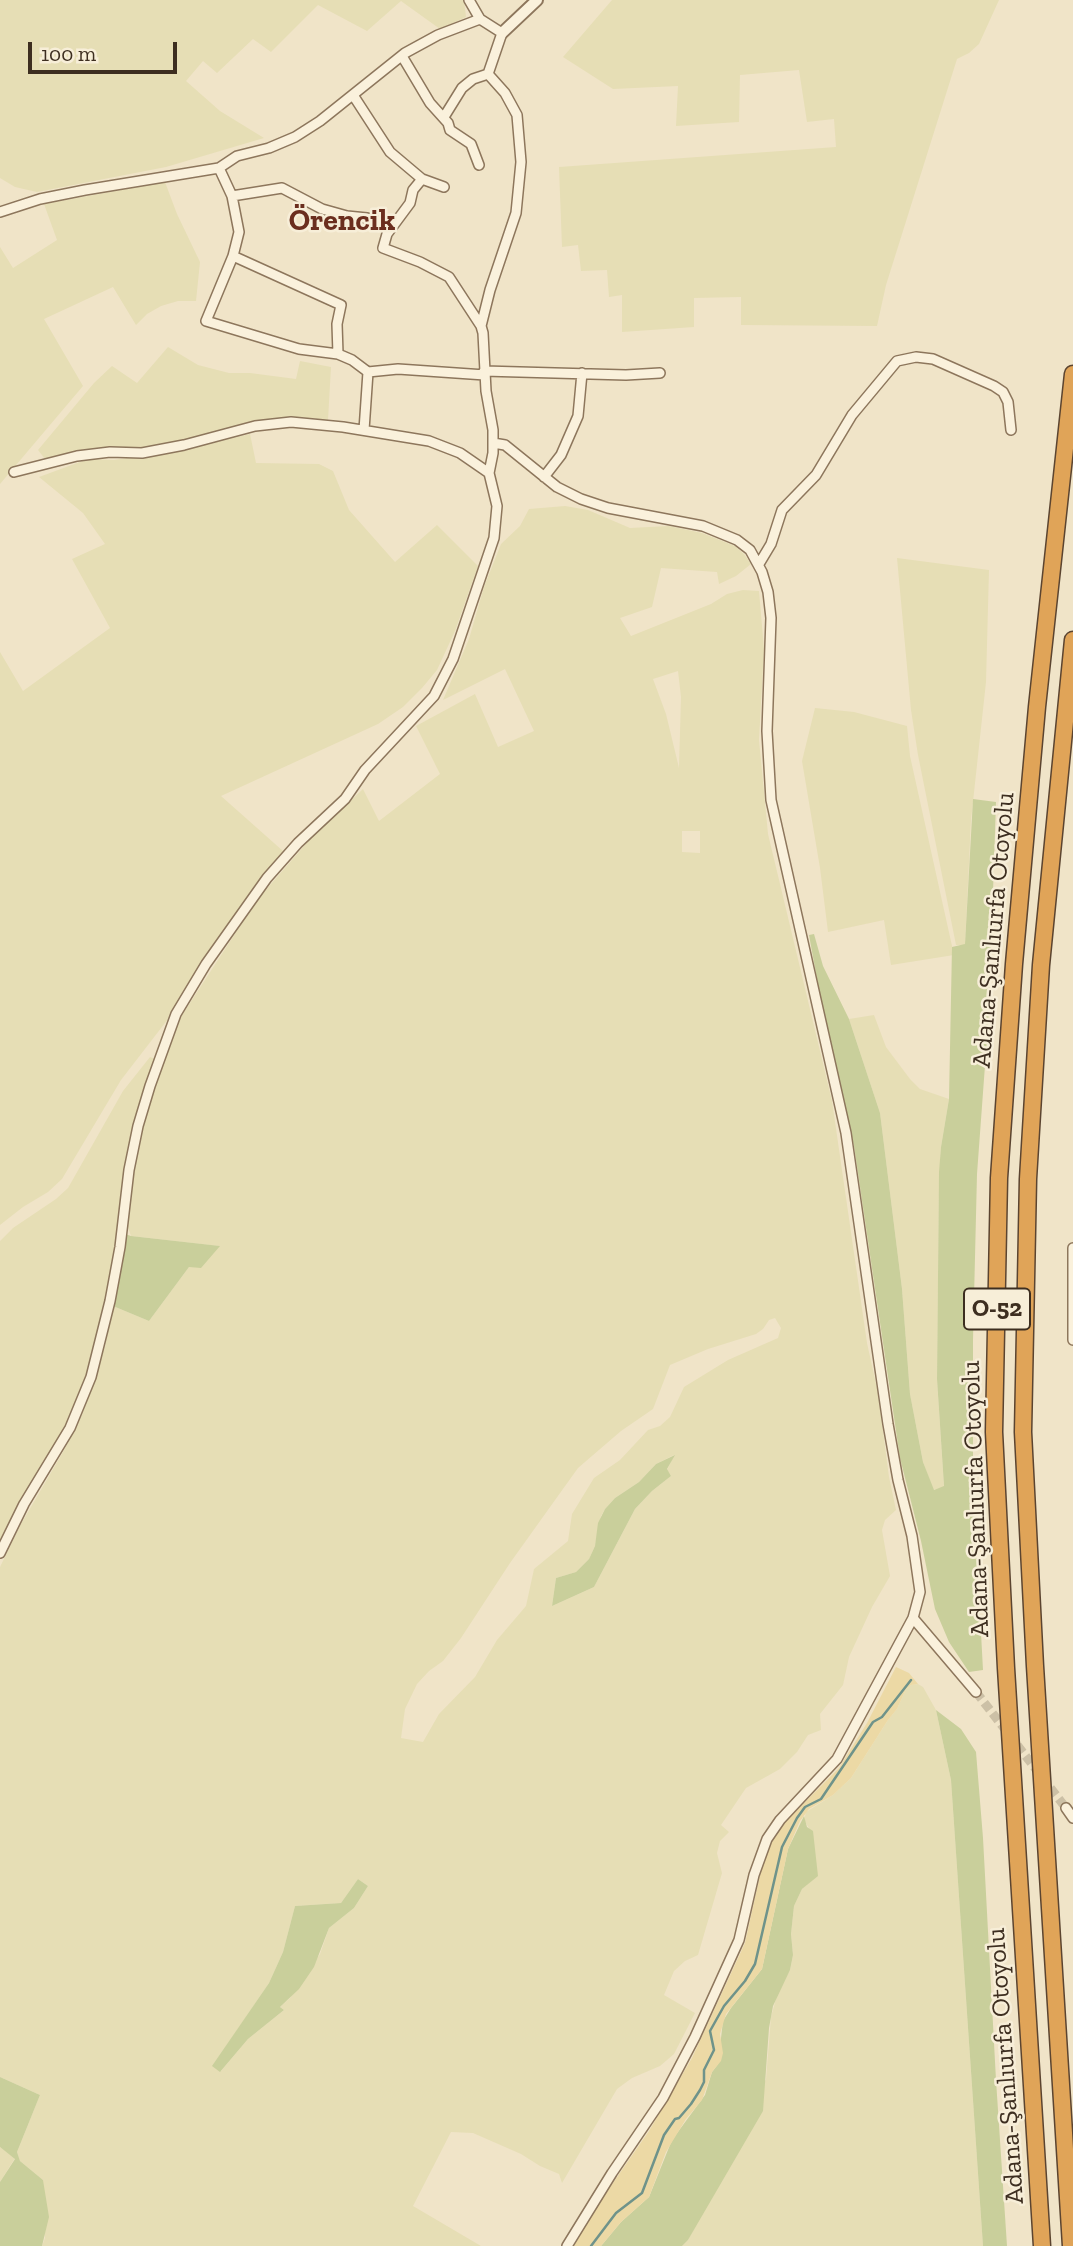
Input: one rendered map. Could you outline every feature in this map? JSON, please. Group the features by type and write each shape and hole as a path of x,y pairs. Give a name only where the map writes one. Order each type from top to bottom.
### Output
{"highway":[{"name":"Adana-Şanlıurfa Otoyolu","path":"1042,2246 994,1432 999,1178 1014,964 1037,707 1073,374"},
{"name":"Adana-Şanlıurfa Otoyolu","path":"1071,2246 1023,1432 1028,1179 1039,991 1073,640"}],"street":[{"path":"469,0 480,19 502,33"},
{"path":"488,74 502,33 537,0"},
{"path":"0,212 40,199 219,168 237,156 270,148 295,137 320,121 402,56 438,35 480,19"},
{"path":"402,56 450,130 471,144 479,165"},
{"path":"443,117 463,88 473,79 488,74"},
{"path":"0,1553 24,1504 70,1428 91,1377 110,1301 138,1126 176,1014 206,964 267,878 298,843 345,799 365,770 440,687 460,641 496,529 497,506 489,473 493,443 481,326 490,290 512,230 521,180 517,115 505,93 488,74"},
{"path":"353,95 390,152 422,179 444,187"},
{"path":"219,168 232,196 239,232 233,257 206,321 299,349 338,354 368,372 398,369 485,373 660,373"},
{"path":"422,179 413,190 410,202 387,233 383,248 421,262 449,277 481,326"},
{"path":"232,196 282,188 322,209 393,226"},
{"path":"233,257 341,305 337,324 338,354"},
{"path":"759,564 771,544 782,510 816,475 852,415 897,361 916,357 933,359 994,386 1003,392 1008,402 1011,430"},
{"path":"364,430 368,372"},
{"path":"544,477 561,455 578,416 582,373"},
{"path":"14,472 77,456 110,452 142,453 274,424 308,422 440,444 470,459 489,473"},
{"path":"493,443 505,445 557,487 608,508 702,526 750,550 759,564 768,592 771,618 767,731 771,800 846,1133 890,1433 912,1536 920,1592 913,1618 837,1759 780,1820 767,1839 754,1875 737,1947 686,2057 652,2116 612,2173 567,2246"},
{"path":"1073,1248 1073,1340"},
{"path":"913,1618 976,1692"},
{"path":"1066,1808 1073,1818"}],"shaded area":[{"path":"0,0 464,0 466,17 440,29 401,1 367,31 318,5 271,52 253,39 217,73 203,61 186,81 220,111 264,138 166,167 37,192 15,187 0,178"},
{"path":"612,0 999,0 979,44 957,59 886,285 877,326 741,325 741,297 694,298 694,327 622,332 622,295 609,297 607,270 581,271 578,245 562,247 559,167 836,147 834,119 807,122 799,70 740,75 739,122 676,126 678,86 613,89 563,57"},
{"path":"165,182 200,262 196,301 178,301 161,306 147,314 136,325 113,287 44,319 83,386 0,484 0,247 13,268 57,240 44,204"},
{"path":"168,347 198,365 229,373 296,379 300,361 331,367 328,420 295,417 266,420 151,448 86,449 45,459 38,450 94,383 112,366 137,383"},
{"path":"250,434 256,463 319,464 333,471 349,510 395,562 437,525 478,566 455,631 437,670 403,707 378,724 221,796 283,851 250,895 175,1010 121,1080 62,1179 0,1225 0,652 23,691 110,628 72,559 105,544 83,513 39,477 88,459 114,460 140,456"},
{"path":"565,506 588,510 630,528 669,526 702,533 735,546 751,564 736,576 719,584 717,572 661,568 652,607 620,618 631,636 711,604 727,594 743,590 759,591 764,649 759,740 768,834 832,1101 867,1343 878,1393 896,1510 885,1520 882,1530 890,1576 849,1657 843,1685 820,1714 821,1730 808,1735 797,1752 780,1769 746,1788 721,1825 729,1832 720,1841 717,1853 722,1873 698,1955 685,1961 674,1971 664,1995 695,2013 674,2054 660,2066 632,2078 617,2089 562,2183 559,2174 521,2154 473,2133 451,2132 413,2206 481,2246 42,2246 45,2238 43,2180 20,2161 17,2152 40,2095 0,2077 0,1567 82,1415 105,1347 113,1306 149,1321 189,1267 219,1246 131,1236 128,1227 137,1148 149,1099 173,1029 257,900 312,837 363,789 379,821 440,774 416,726 475,694 498,747 534,731 505,669 443,700 469,639 484,587 501,544 520,526 529,509","holes":["678,671 681,697 679,768 666,714 653,679","682,831 700,831 700,853 682,852","775,1318 781,1328 778,1338 728,1360 684,1387 670,1417 660,1426 648,1430 620,1460 594,1478 572,1514 568,1541 534,1569 526,1606 497,1640 475,1677 439,1714 423,1742 401,1738 405,1709 417,1684 443,1661 461,1638 510,1563 578,1468 621,1431 653,1409 670,1365 708,1349 756,1334 769,1320","674,1455 667,1470 671,1476 635,1509 594,1587 552,1606 556,1578 576,1572 589,1559 605,1509 615,1498 639,1482 656,1464","358,1879 368,1886 354,1908 329,1928 320,1954 290,1998 280,2007 284,2010 248,2039 221,2071 213,2066 269,1983 283,1952 295,1906 341,1903"]},
{"path":"897,558 989,570 986,682 971,820 965,945 956,945 918,755 911,710"},
{"path":"815,708 854,712 907,726 910,756 954,955 891,965 884,920 828,932 802,761"},
{"path":"874,1015 886,1047 910,1079 920,1089 949,1099 941,1147 939,1184 937,1379 944,1487 933,1490 923,1462 910,1394 902,1289 880,1113 849,1019"},
{"path":"150,1057 155,1059 129,1146 111,1272 90,1365 63,1430 23,1497 0,1543 0,1241 13,1228 68,1188 123,1091"},
{"path":"918,1684 923,1687 936,1710 951,1780 983,2246 682,2246 688,2240 766,2079 771,2017 777,1995 790,1970 793,1955 791,1934 794,1906 802,1889 812,1880 810,1830 804,1820 806,1812 833,1795 851,1778 897,1709 906,1689"},
{"path":"0,2147 15,2158 0,2182"}],"green space":[{"path":"973,799 996,802 989,1011 977,1174 973,1340 973,1484 983,1670 969,1672 949,1642 935,1609 900,1458 854,1146 826,1028 809,935 814,934 823,966 849,1019 880,1113 902,1289 910,1394 923,1462 934,1490 944,1486 937,1379 939,1172 949,1099 952,947 965,944"},
{"path":"125,1234 220,1246 201,1268 189,1267 149,1321 113,1306"},
{"path":"675,1455 667,1469 671,1476 635,1509 594,1587 552,1606 556,1578 576,1572 589,1559 595,1546 598,1523 605,1509 615,1498 639,1482 656,1464"},
{"path":"936,1710 961,1729 976,1752 1007,2246 983,2246 951,1780"},
{"path":"804,1816 807,1827 813,1831 818,1876 802,1889 794,1906 790,1970 773,2006 769,2028 763,2111 682,2246 601,2246 621,2222 649,2197 672,2140 705,2095 712,2072 718,2064 723,2021 762,1969 788,1849"},
{"path":"358,1879 368,1886 354,1908 329,1928 314,1967 299,1989 280,2007 284,2010 248,2039 220,2072 212,2066 269,1983 283,1952 295,1906 341,1903"},
{"path":"0,2077 40,2095 17,2152 20,2161 43,2180 49,2217 42,2246 0,2246 0,2182 15,2159 0,2147"}],"sand":[{"path":"896,1667 909,1673 918,1684 906,1689 897,1709 851,1778 833,1795 809,1809 800,1821 788,1849 762,1969 726,2014 720,2034 723,2053 721,2061 712,2072 702,2100 686,2119 666,2152 649,2197 621,2222 601,2246 573,2246 649,2131 692,2058 745,1943 762,1866 771,1843 784,1823 839,1768 867,1723"}],"waterway":[{"path":"591,2246 616,2213 642,2193 664,2135 675,2119 691,2104 704,2082 704,2070 714,2050 710,2031 724,2006 755,1964 782,1847 797,1818 805,1807 821,1799 873,1722 882,1717 911,1680"}],"tunnel":[{"path":"976,1692 1066,1808"}],"district":[{"name":"Örencik","path":"342,221"}]}
